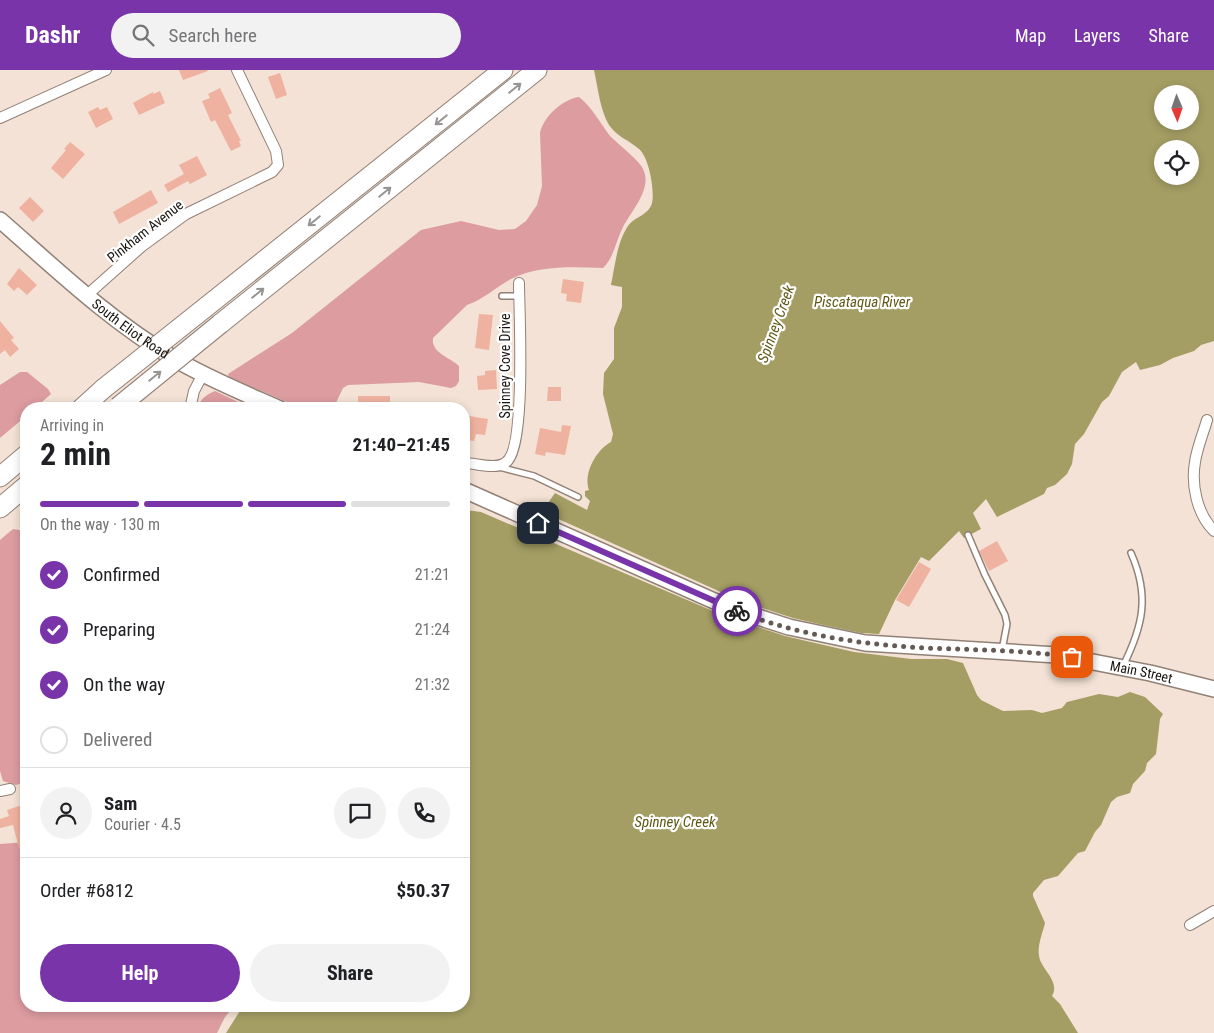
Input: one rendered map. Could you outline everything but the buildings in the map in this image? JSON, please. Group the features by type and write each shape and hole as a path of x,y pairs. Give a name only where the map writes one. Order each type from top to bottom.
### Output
{"highway":[{"path":"90,402 503,70"},
{"path":"124,402 537,70"},
{"path":"0,477 20,460"},
{"path":"0,508 20,491"}],"main road":[{"name":"South Eliot Road","path":"0,220 86,296 139,336 173,358 203,374 265,402"},
{"name":"Main Street","path":"470,493 742,613 819,635 866,644 1002,650 1057,655 1123,667 1214,689"}],"street":[{"path":"0,118 106,70"},
{"name":"Pinkham Avenue","path":"86,296 141,247 186,214 272,172 278,165 276,151 237,70"},
{"name":"Spinney Cove Drive","path":"497,466 506,463 512,455 520,417 519,282"},
{"path":"192,402 194,391 203,374"},
{"path":"1207,420 1196,456 1194,473 1196,496 1200,512 1214,531"},
{"path":"470,464 497,466"},
{"path":"1190,925 1214,911"}],"lane":[{"path":"502,296 519,296"},
{"path":"497,466 534,476 578,497"},
{"path":"968,536 985,575 1006,615 1007,629 1002,650"},
{"path":"1123,667 1138,634 1143,604 1139,570 1131,554"}],"shaded area":[{"path":"579,97 584,101 610,136 638,162 644,170 646,178 642,195 623,227 610,259 603,268 579,267 533,271 511,279 479,300 467,305 433,338 433,343 438,351 459,366 459,381 456,386 451,388 419,382 348,385 343,388 336,402 287,402 229,377 228,374 292,333 421,230 461,221 499,230 515,229 526,221 537,205 542,186 540,133 542,127 549,115 560,105"},
{"path":"20,372 27,372 48,389 51,394 42,402 20,402 20,421 0,438 0,385"},
{"path":"215,391 238,402 201,402"},
{"path":"13,529 20,530 20,784 16,785 3,781 0,771 0,540"},
{"path":"20,842 20,1012 229,1012 217,1033 0,1033 0,844"}],"water":[{"name":"Piscataqua River","path":"594,70 1214,70 1214,341 1201,345 1194,351 1173,358 1160,365 1140,370 1136,362 1122,372 1109,396 1102,402 1084,434 1075,444 1072,464 1067,474 1055,485 1047,488 1044,494 997,517 986,499 973,513 981,529 964,538 959,531 929,561 921,557 895,600 879,634 861,633 793,618 743,602 554,517 548,512 546,506 555,493 587,510 590,501 585,496 585,491 589,490 589,470 596,456 611,442 613,434 603,394 604,373 614,359 614,328 622,307 622,287 611,285 617,254 624,232 631,223 648,210 653,198 650,174 643,153 616,133 609,125 601,106"},
{"name":"Spinney Creek","path":"470,511 481,512 720,614 785,636 854,652 911,659 947,659 963,663 981,700 1003,711 1032,710 1042,713 1062,708 1067,702 1099,694 1118,697 1130,692 1145,697 1163,714 1160,719 1156,754 1147,763 1145,771 1133,784 1130,793 1117,797 1111,802 1101,825 1085,851 1078,853 1058,876 1044,880 1033,893 1045,923 1039,946 1040,960 1053,982 1054,991 1052,996 1060,1004 1078,1033 226,1033 239,1012 470,1012"}],"way so far":[{"path":"737,611 819,635 866,644 1036,652 1072,657"}],"route":[{"path":"538,523 737,611"}]}
